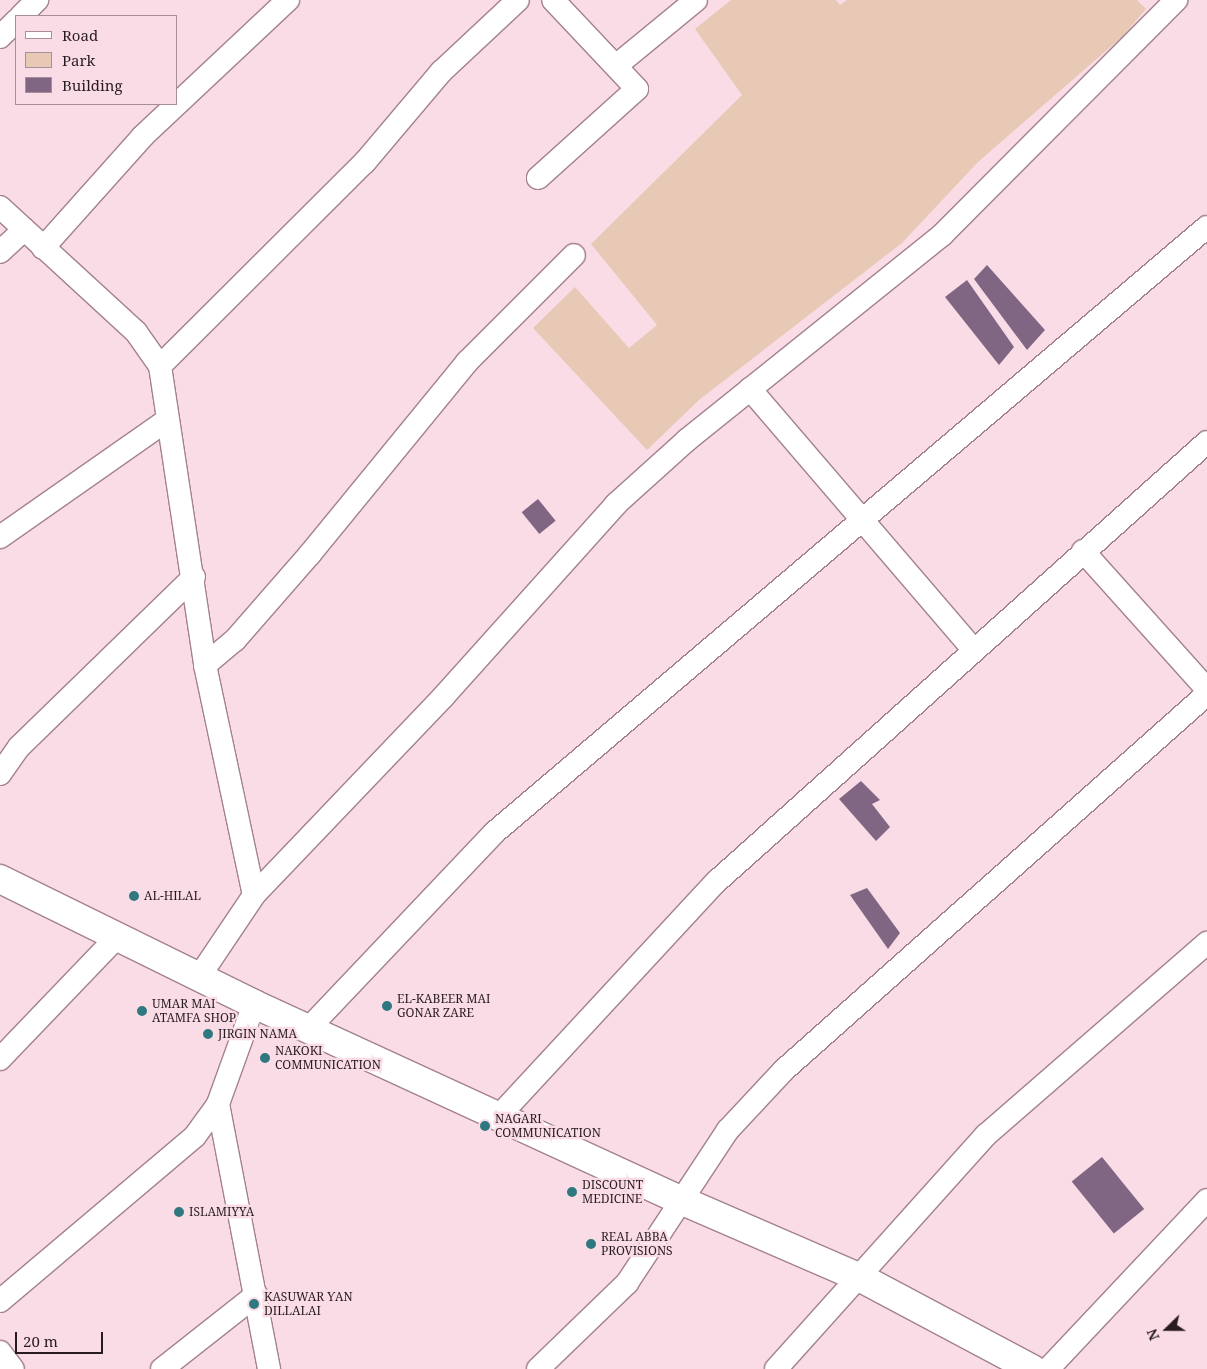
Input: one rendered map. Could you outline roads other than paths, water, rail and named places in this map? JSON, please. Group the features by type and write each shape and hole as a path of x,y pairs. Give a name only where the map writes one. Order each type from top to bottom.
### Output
{"street":[{"path":"22,15 37,0"},
{"path":"178,103 288,0"},
{"path":"160,366 365,162 441,72 518,0"},
{"path":"538,178 634,96 635,83 553,0"},
{"path":"616,65 696,0"},
{"path":"199,977 254,895 444,696 616,504 750,389 942,235 1176,0"},
{"path":"0,37 15,22"},
{"path":"43,248 143,136 176,105"},
{"path":"0,207 136,332 160,366 167,420 194,577 205,665 254,895"},
{"path":"309,1028 495,832 862,523 1207,227"},
{"path":"0,252 24,230"},
{"path":"205,665 235,640 310,554 467,362 574,255"},
{"path":"750,389 862,523 973,649"},
{"path":"0,537 167,420"},
{"path":"500,1114 716,882 973,649 1207,442"},
{"path":"1083,551 1207,689"},
{"path":"0,774 19,747 194,577"},
{"path":"538,1369 628,1283 684,1202 728,1130 784,1070 1207,694"},
{"path":"0,879 254,1004 500,1114 684,1202 861,1278 1017,1366"},
{"path":"0,1059 117,937"},
{"path":"776,1369 861,1278 986,1135 1207,943"},
{"path":"0,1301 171,1159 195,1136 218,1104 254,1004"},
{"path":"218,1104 269,1369"},
{"path":"1048,1369 1207,1200"},
{"path":"162,1369 256,1294"},
{"path":"0,1352 13,1369"}],"place":[{"name":"AL-HILAL","path":"134,896"},
{"name":"EL-KABEER MAI GONAR ZARE","path":"387,1006"},
{"name":"UMAR MAI ATAMFA SHOP","path":"142,1011"},
{"name":"JIRGIN NAMA","path":"208,1034"},
{"name":"NAKOKI COMMUNICATION","path":"265,1058"},
{"name":"NAGARI COMMUNICATION","path":"485,1126"},
{"name":"DISCOUNT MEDICINE","path":"572,1192"},
{"name":"ISLAMIYYA","path":"179,1212"},
{"name":"REAL ABBA PROVISIONS","path":"591,1244"},
{"name":"KASUWAR ƳAN DILLALAI","path":"254,1304"}]}
